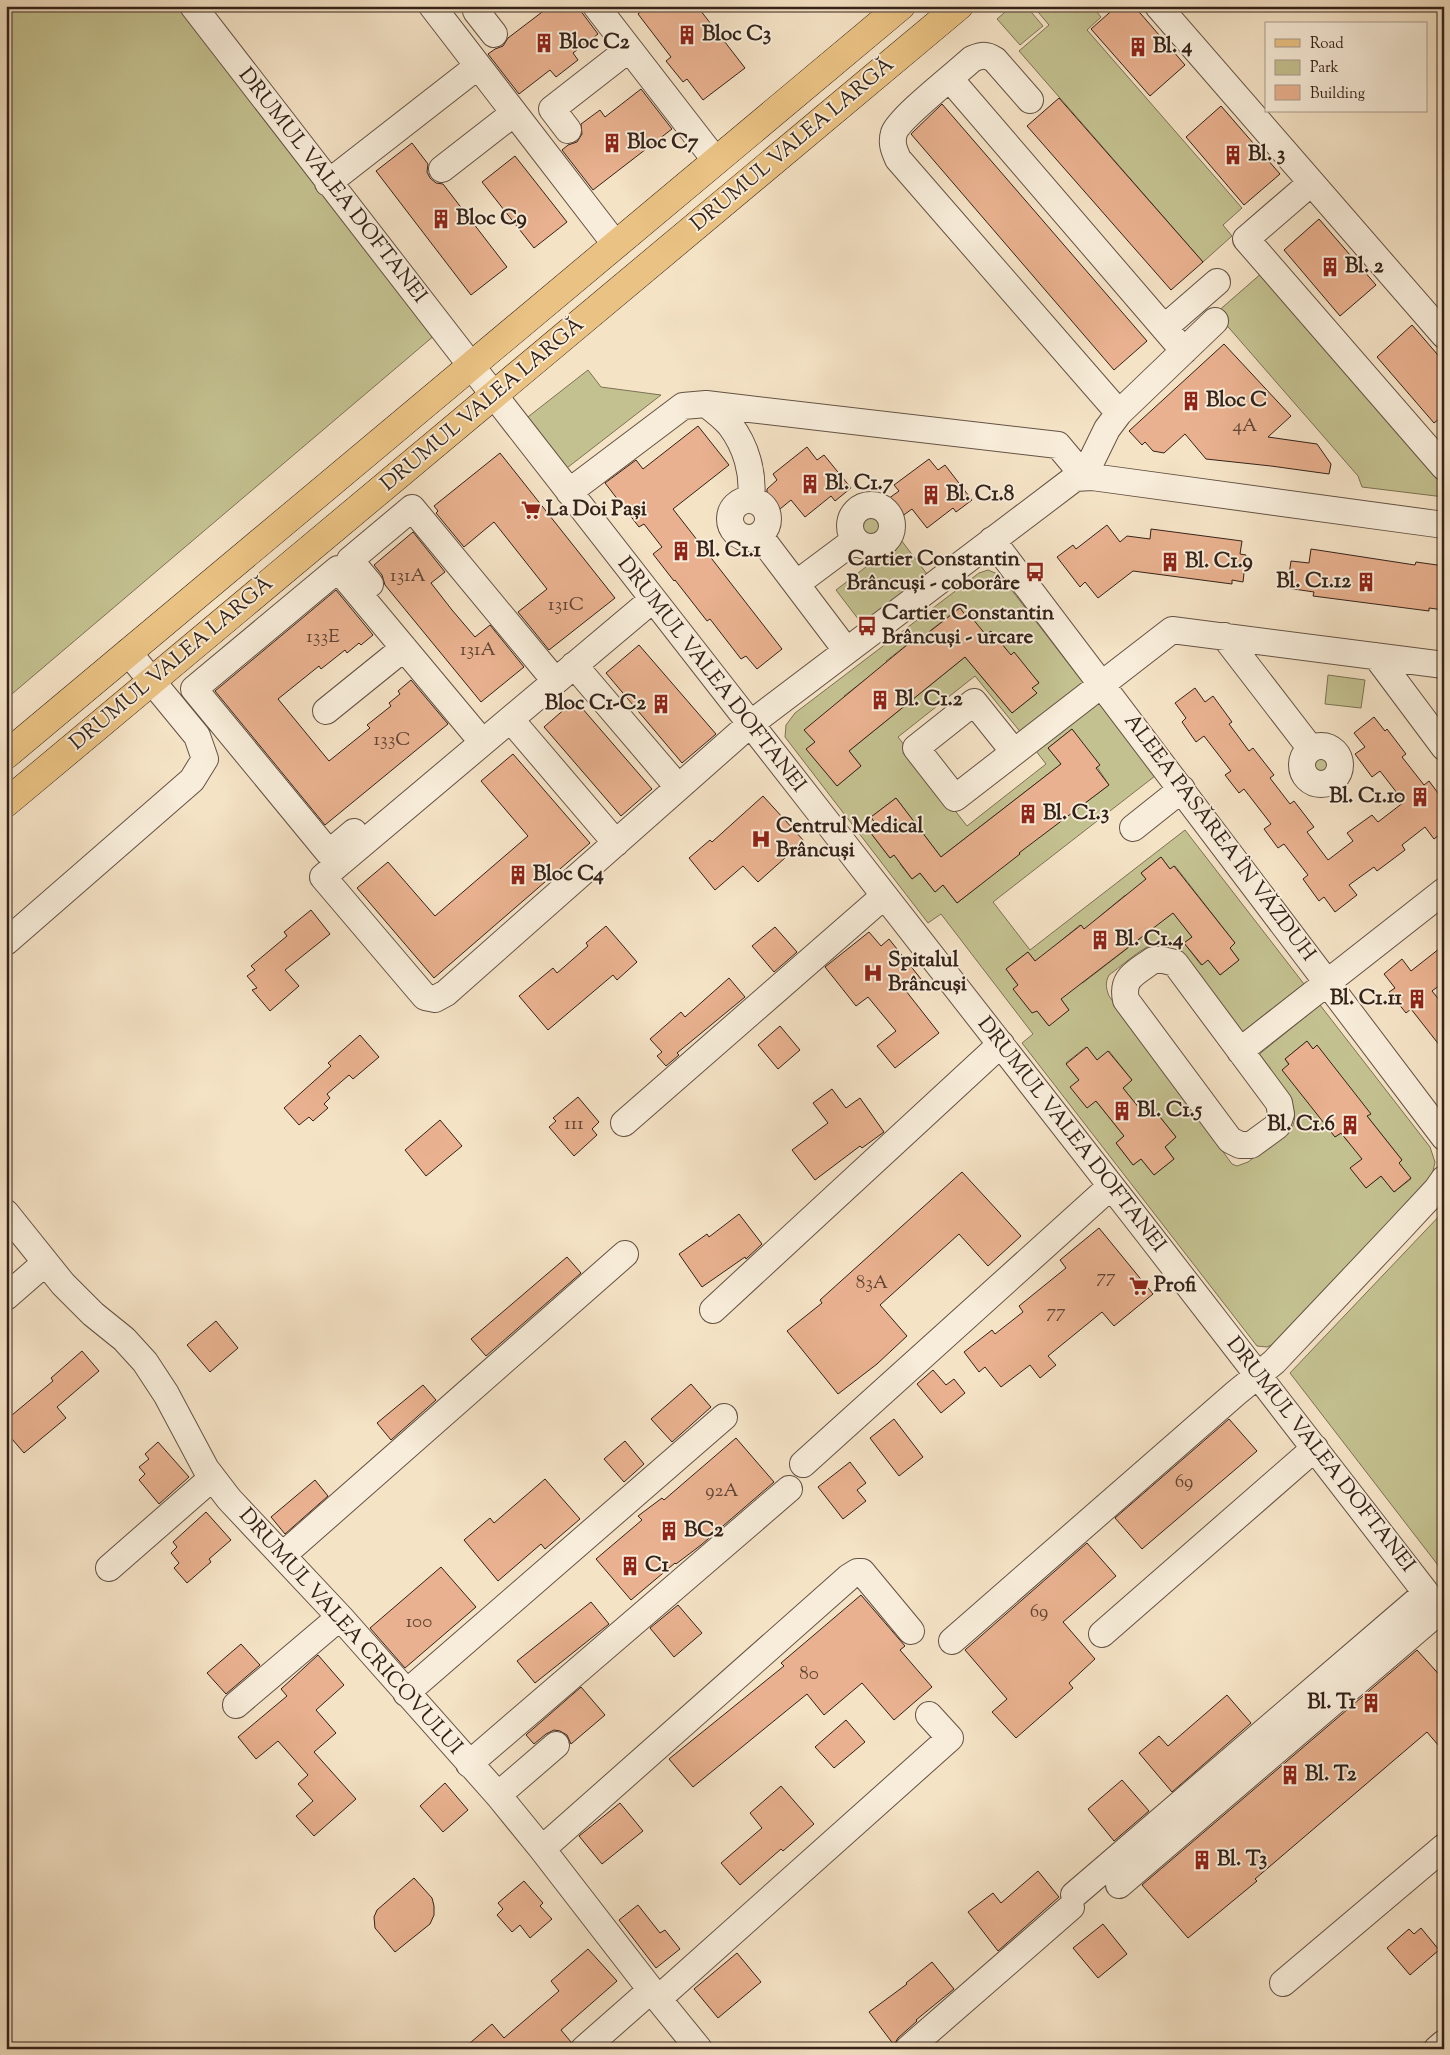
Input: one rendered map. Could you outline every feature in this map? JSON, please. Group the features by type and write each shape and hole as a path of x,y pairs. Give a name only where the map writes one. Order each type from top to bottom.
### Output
{"main road":[{"name":"DRUMUL VALEA LARGĂ","path":"6,755 901,6"},
{"name":"DRUMUL VALEA LARGĂ","path":"6,803 959,6"}],"street":[{"name":"DRUMUL VALEA DOFTANEI","path":"193,6 749,725 1001,1044 1438,1607"},
{"path":"432,6 616,245"},
{"path":"483,6 476,11 494,34"},
{"path":"596,6 716,161"},
{"path":"1158,6 1444,335"},
{"path":"568,130 552,109 629,49"},
{"path":"1030,100 1000,65 989,55 982,55 972,60 898,124 892,141 894,150 898,159 1119,413"},
{"path":"328,183 478,66"},
{"path":"950,79 1184,351"},
{"path":"442,169 514,113"},
{"path":"1311,183 1246,239 1444,468"},
{"path":"1164,328 1218,282"},
{"path":"1084,476 1107,428 1119,413 1215,321"},
{"path":"569,492 683,406 706,404 1058,444 1084,476"},
{"path":"706,404 729,424 742,446 751,471 751,500 740,502 735,506 730,523 737,534 742,537 748,538 760,535 846,650"},
{"path":"648,595 574,665 511,720 323,877 425,997 435,999 446,993 749,725 1075,478 1084,476 1444,525"},
{"path":"479,727 350,560 412,508 547,671"},
{"path":"796,584 855,540"},
{"name":"ALEEA PASĂREA ÎN VĂZDUH","path":"992,540 1444,1137"},
{"path":"479,727 404,648 338,569 194,689 329,852 547,671 648,595"},
{"path":"1014,752 1172,630 1444,665"},
{"path":"1224,636 1311,749"},
{"path":"326,711 404,648"},
{"path":"6,942 192,780 205,759 197,736 128,652"},
{"path":"1376,656 1444,747"},
{"path":"574,665 678,787"},
{"path":"511,720 616,843"},
{"path":"1133,828 1182,789"},
{"path":"1240,1050 1444,891"},
{"path":"624,1122 884,896"},
{"path":"1152,960 1175,963 1240,1050 1279,1103 1281,1114 1277,1126 1252,1145 1240,1145 1230,1140 1126,1000 1124,990 1127,979 1152,960"},
{"path":"713,1310 1001,1044"},
{"path":"952,1641 1274,1362 1390,1240 1444,1179"},
{"path":"803,1464 1111,1186"},
{"name":"DRUMUL VALEA CRICOVULUI","path":"6,1213 45,1263 87,1309 124,1339 145,1362 166,1394 187,1436 212,1478 229,1499 340,1617 498,1795 654,1995 699,2049"},
{"path":"283,1555 625,1254"},
{"path":"6,1297 45,1263"},
{"path":"406,1692 724,1417"},
{"path":"1102,1634 1315,1448"},
{"path":"109,1568 212,1478"},
{"path":"469,1764 789,1489"},
{"path":"542,1849 849,1577 857,1572 862,1572 911,1631"},
{"path":"1119,1885 1438,1607"},
{"path":"908,2049 1073,1901 1438,1607"},
{"path":"236,1705 340,1617"},
{"path":"584,2049 654,1995 950,1738 929,1715"},
{"path":"498,1795 556,1745"},
{"path":"1283,1983 1444,1848"},
{"path":"1438,2049 1444,2043"}],"green space":[{"path":"6,6 200,6 442,329 6,699"},
{"path":"1012,6 1026,6 1043,26 1020,45 997,19"},
{"path":"1033,6 1092,6 1101,17 1087,30 1242,208 1223,225 1232,236 1203,262 1019,51 1049,25"},
{"path":"1263,272 1444,481 1444,497 1362,487 1358,476 1216,313"},
{"path":"588,370 601,387 661,395 563,471 524,420"},
{"path":"871,514 876,515 882,521 882,531 876,537 871,538 866,537 860,531 859,526 860,521 866,515"},
{"path":"901,540 927,574 862,624 836,590"},
{"path":"988,570 1000,575 1085,685 1022,734 975,676 898,737 967,826 1046,764 1036,751 1098,702 1155,776 993,902 1030,950 1185,830 1304,984 1241,1033 1179,949 1168,943 1160,942 1154,944 1134,956 1109,975 1107,988 1109,996 1232,1164 1237,1166 1248,1162 1291,1129 1294,1111 1290,1101 1257,1056 1320,1005 1430,1147 1435,1162 1432,1176 1276,1343 1267,1347 1257,1346 1022,1043 1033,1034 941,914 928,923 785,737 786,725 795,713 979,573","holes":["959,608 986,635 991,631 1007,650 1008,658 1039,682 1032,688 1037,693 1012,713 965,657 849,751 861,766 837,786 807,749 815,742 805,730 851,704 844,696 870,676 894,671 886,661 913,640 920,649 931,630","1072,729 1109,785 1081,806 1013,844 1020,854 972,874 980,885 957,903 943,885 935,892 920,873 912,879 900,864 904,861 898,852 890,858 870,832 877,826 871,817 896,798 941,857 1061,764 1048,748","1161,857 1170,869 1175,866 1235,943 1230,948 1239,960 1220,975 1208,960 1201,965 1184,943 1192,937 1166,903 1151,930 1084,982 1057,994 1069,1010 1048,1025 1006,969 1028,952 1039,966 1057,944 1080,925 1086,932 1101,920 1099,917 1124,896 1150,884 1141,873","1307,1041 1313,1049 1317,1046 1370,1114 1367,1116 1402,1160 1399,1163 1411,1179 1394,1192 1381,1176 1366,1188 1351,1168 1366,1156 1353,1139 1348,1142 1341,1133 1335,1137 1285,1059","1086,1047 1097,1060 1109,1051 1132,1080 1123,1088 1144,1114 1152,1107 1176,1137 1165,1147 1174,1159 1154,1175 1141,1159 1133,1165 1116,1143 1124,1136 1096,1101 1071,1087 1079,1080 1066,1063"]},
{"path":"1328,675 1365,680 1361,708 1325,704"},
{"path":"1321,754 1329,757 1332,765 1329,773 1321,776 1313,773 1310,765 1313,757"},
{"path":"1444,1211 1444,1573 1290,1373"}],"building":[{"name":"Bloc C2","path":"550,6 577,6 598,34 573,53 578,60 556,77 550,70 519,94 488,54 503,46 508,38"},
{"name":"Bloc C3","path":"647,6 697,6 745,68 703,100 687,79 683,82 666,61 671,57 638,14"},
{"name":"Bl. 4","path":"1117,6 1134,6 1185,65 1150,96 1091,29"},
{"name":"Bloc C7","path":"641,89 672,129 593,190 562,150 568,145 577,142 582,134 581,124 600,110 605,117"},
{"path":"1059,98 1203,262 1171,290 1027,126"},
{"path":"942,104 1147,341 1114,370 911,134"},
{"name":"Bl. 3","path":"1221,106 1280,174 1244,205 1186,137"},
{"name":"Bloc C9","path":"412,143 428,164 427,172 430,178 436,183 443,184 507,267 471,295 376,171"},
{"path":"515,156 567,222 534,248 482,182"},
{"name":"Bl. 2","path":"1319,219 1376,285 1340,316 1284,250"},
{"path":"1412,325 1444,362 1444,415 1434,423 1377,357"},
{"path":"1224,344 1291,416 1268,437 1317,444 1331,464 1329,474 1206,459 1185,434 1164,453 1153,451 1145,442 1142,445 1129,431"},
{"name":"Bl. C1.1","path":"698,426 729,465 673,509 782,649 757,669 746,656 741,659 710,619 707,621 674,581 653,554 662,547 644,524 639,527 605,483 636,460 643,469"},
{"name":"Bl. C1.7","path":"807,447 817,460 824,455 851,488 835,501 831,496 805,517 791,500 780,509 767,492 767,489 777,480 773,474"},
{"path":"500,453 615,598 549,650 518,612 547,589 494,522 464,547 436,513 438,511 434,506"},
{"name":"Bl. C1.8","path":"929,459 938,470 945,465 972,500 956,512 953,508 927,528 912,509 901,517 888,499 899,491 894,485"},
{"name":"Bl. C1.9","path":"1107,525 1120,542 1127,536 1150,539 1151,529 1242,541 1240,554 1246,555 1243,582 1232,580 1232,584 1133,571 1098,598 1085,582 1080,587 1057,557 1073,545 1076,549"},
{"path":"413,532 445,572 431,583 452,610 475,637 490,625 524,667 481,702 385,585 382,575 374,565"},
{"name":"Bl. C1.12","path":"1311,549 1415,565 1416,562 1444,566 1444,610 1429,608 1429,611 1313,596 1314,592 1287,588 1291,561 1309,563"},
{"path":"336,590 373,635 347,653 345,650 321,669 319,666 278,699 329,761 370,728 367,725 391,706 389,703 400,694 398,691 411,680 448,724 325,825 215,691"},
{"name":"Bl. C1.2","path":"960,608 969,620 972,618 986,635 991,631 1011,655 1014,652 1039,683 1032,688 1037,693 1012,713 965,657 849,751 861,766 837,786 806,749 815,742 804,730 913,640 915,643"},
{"name":"Bloc C1-C2","path":"639,645 716,734 682,763 606,673"},
{"name":"Bl. C1.10","path":"1195,688 1205,702 1213,696 1232,722 1229,724 1249,751 1253,748 1274,775 1270,778 1290,804 1294,801 1314,827 1307,832 1328,860 1353,841 1347,833 1372,815 1378,822 1404,802 1380,771 1372,777 1355,754 1365,747 1354,733 1374,717 1385,731 1387,729 1406,754 1402,757 1424,785 1429,781 1444,801 1444,831 1434,839 1425,827 1402,845 1405,850 1377,871 1374,867 1349,885 1357,895 1335,912 1324,897 1319,901 1303,879 1308,875 1284,844 1278,848 1264,829 1271,824 1244,789 1239,793 1225,775 1231,771 1204,736 1196,742 1182,722 1186,718 1175,703"},
{"path":"575,700 652,789 621,816 544,727"},
{"name":"Bl. C1.3","path":"1072,729 1100,765 1096,768 1109,785 957,903 943,885 935,892 920,873 912,879 894,855 890,858 870,832 877,826 871,817 896,798 941,857 1061,764 1048,748"},
{"name":"Bloc C4","path":"513,754 590,843 434,978 357,888 388,862 435,916 528,836 481,781"},
{"name":"Centrul Medical Brâncuși","path":"763,796 804,841 758,882 743,866 715,890 689,858 710,840 712,842"},
{"name":"Bl. C1.4","path":"1161,857 1170,869 1174,866 1235,943 1230,948 1239,960 1220,975 1208,960 1202,965 1184,943 1192,937 1173,913 1061,999 1069,1010 1049,1026 1037,1011 1032,1013 1013,989 1018,985 1006,969 1028,952 1035,961 1081,925 1084,929 1146,879 1141,873"},
{"path":"311,910 330,934 285,970 299,986 270,1011 252,990 257,988 247,976 255,970 251,966 287,936 284,932"},
{"path":"606,926 637,962 617,980 613,975 548,1030 519,996 553,968 557,973 588,946 586,943"},
{"path":"775,927 797,952 774,972 752,946"},
{"name":"Spitalul Brâncuși","path":"869,932 881,946 889,939 921,979 906,991 939,1033 895,1068 877,1046 896,1031 868,997 856,1006 825,967"},
{"name":"Bl. C1.11","path":"1444,945 1444,982 1432,991 1444,1006 1444,1051 1411,1009 1406,1013 1389,992 1395,988 1384,974 1402,959 1411,971"},
{"path":"729,978 745,997 677,1053 679,1055 666,1066 657,1056 662,1052 650,1039 681,1012 685,1017"},
{"path":"780,1026 800,1050 778,1069 758,1045"},
{"path":"360,1035 379,1057 353,1079 349,1075 327,1094 330,1098 324,1104 328,1108 313,1121 309,1117 299,1125 284,1108 331,1066 328,1063"},
{"name":"Bl. C1.6","path":"1307,1041 1313,1049 1317,1045 1371,1114 1367,1116 1402,1160 1399,1163 1411,1178 1394,1192 1381,1176 1366,1188 1350,1168 1362,1159 1341,1133 1335,1137 1282,1070 1289,1064 1285,1059"},
{"name":"Bl. C1.5","path":"1087,1047 1097,1060 1108,1051 1132,1080 1123,1088 1144,1114 1152,1107 1176,1137 1165,1147 1174,1159 1154,1175 1141,1159 1133,1165 1116,1143 1124,1136 1096,1101 1087,1108 1070,1087 1079,1080 1066,1064"},
{"path":"832,1089 846,1108 860,1098 884,1132 862,1148 860,1146 815,1180 792,1150 828,1123 813,1103"},
{"path":"578,1097 599,1122 592,1129 597,1135 574,1156 549,1127 556,1121 553,1118"},
{"path":"440,1120 462,1146 426,1176 405,1150"},
{"path":"962,1172 1021,1236 988,1266 959,1234 880,1305 907,1336 877,1364 838,1394 787,1331 822,1303 820,1300"},
{"path":"739,1214 762,1244 746,1259 745,1257 702,1287 679,1254 707,1234 709,1237"},
{"path":"1099,1228 1153,1294 1114,1326 1102,1312 1048,1356 1056,1365 1040,1378 1030,1365 1001,1387 985,1367 979,1372 964,1352 992,1330 995,1334 1023,1312 1019,1306 1066,1268 1060,1260"},
{"path":"567,1257 581,1273 486,1356 471,1339"},
{"path":"216,1321 238,1348 210,1372 187,1345"},
{"path":"82,1351 99,1371 57,1407 66,1418 24,1453 6,1432 6,1420 53,1381 51,1378"},
{"path":"933,1370 946,1385 954,1379 965,1393 941,1413 917,1384"},
{"path":"691,1384 711,1407 672,1442 651,1419"},
{"path":"423,1385 436,1400 391,1440 377,1423"},
{"path":"894,1419 923,1457 899,1476 870,1438"},
{"path":"1229,1419 1257,1451 1142,1549 1115,1518"},
{"path":"736,1438 774,1482 701,1545 675,1563 631,1600 596,1559 642,1520 638,1516 662,1498 664,1500"},
{"path":"625,1441 644,1464 624,1482 604,1459"},
{"path":"158,1442 189,1477 159,1504 139,1480 145,1474 139,1467 149,1459 145,1454"},
{"path":"850,1462 866,1483 857,1490 866,1501 843,1519 818,1487"},
{"path":"545,1479 580,1519 545,1549 541,1544 498,1581 464,1540 490,1518 494,1523"},
{"path":"315,1480 328,1496 285,1534 271,1517"},
{"path":"206,1512 231,1540 209,1559 211,1562 187,1583 174,1568 179,1563 171,1553 177,1547 173,1542"},
{"path":"1087,1543 1116,1576 1063,1622 1095,1659 1069,1683 1073,1688 1016,1738 992,1712 1007,1699 965,1650"},
{"path":"441,1567 476,1607 405,1668 370,1628"},
{"path":"861,1595 905,1646 900,1650 932,1687 894,1720 862,1683 824,1715 807,1694 693,1787 669,1759 784,1666 781,1663"},
{"path":"591,1602 609,1624 535,1683 517,1661"},
{"path":"678,1605 702,1633 674,1657 650,1628"},
{"path":"241,1644 260,1665 226,1694 207,1673"},
{"path":"1417,1650 1444,1680 1444,1752 1427,1732 1255,1879 1257,1881 1188,1938 1142,1885"},
{"path":"318,1655 344,1685 316,1710 336,1733 314,1752 356,1799 314,1836 296,1816 313,1801 298,1784 308,1775 278,1741 256,1759 238,1737 287,1696 281,1689"},
{"path":"581,1687 605,1715 571,1744 567,1735 554,1730 534,1744 526,1735"},
{"path":"1227,1695 1251,1723 1172,1792 1139,1753 1159,1736 1168,1746"},
{"path":"846,1720 865,1742 834,1768 815,1747"},
{"path":"1122,1780 1149,1811 1114,1841 1088,1809"},
{"path":"445,1783 468,1810 443,1832 420,1806"},
{"path":"781,1786 814,1824 783,1851 781,1849 740,1885 721,1863 762,1828 750,1813"},
{"path":"620,1803 643,1831 602,1864 579,1836"},
{"path":"1038,1871 1059,1897 998,1951 968,1912 993,1893 1001,1903"},
{"path":"414,1878 432,1898 434,1915 430,1924 395,1952 375,1928 374,1917 377,1910"},
{"path":"524,1881 543,1903 540,1906 552,1919 530,1938 520,1925 512,1932 497,1915 503,1909 498,1903"},
{"path":"638,1905 660,1933 665,1930 680,1949 656,1968 619,1920"},
{"path":"1103,1924 1127,1954 1098,1978 1073,1948"},
{"path":"1421,1928 1439,1950 1410,1975 1387,1948 1409,1929 1414,1934"},
{"path":"588,1949 617,1981 561,2030 571,2042 569,2049 463,2049 492,2024 504,2038 559,1991 551,1981"},
{"path":"737,1953 761,1982 718,2018 694,1989"},
{"path":"932,1962 954,1989 916,2020 898,2038 894,2045 869,2012 907,1984"}],"place":[{"name":"Bloc C3","path":"687,35"},
{"name":"Bloc C2","path":"544,43"},
{"name":"Bl. 4","path":"1138,47"},
{"name":"Bloc C7","path":"612,143"},
{"name":"Bl. 3","path":"1233,155"},
{"name":"Bloc C9","path":"441,219"},
{"name":"Bl. 2","path":"1330,267"},
{"name":"Bloc C","path":"1191,401"},
{"name":"Bl. C1.7","path":"810,484"},
{"name":"Bl. C1.8","path":"931,495"},
{"name":"La Doi Pași","path":"531,510"},
{"name":"Bl. C1.1","path":"681,551"},
{"name":"Bl. C1.9","path":"1170,562"},
{"name":"Cartier Constantin Brâncuși - coborâre","path":"1035,572"},
{"name":"Bl. C1.12","path":"1366,582"},
{"name":"Cartier Constantin Brâncuși - urcare","path":"867,626"},
{"name":"Bl. C1.2","path":"880,700"},
{"name":"Bloc C1-C2","path":"661,704"},
{"name":"Bl. C1.10","path":"1420,797"},
{"name":"Bl. C1.3","path":"1028,814"},
{"name":"Centrul Medical Brâncuși","path":"761,839"},
{"name":"Bloc C4","path":"518,875"},
{"name":"Bl. C1.4","path":"1100,940"},
{"name":"Spitalul Brâncuși","path":"873,973"},
{"name":"Bl. C1.11","path":"1417,999"},
{"name":"Bl. C1.5","path":"1122,1111"},
{"name":"Bl. C1.6","path":"1350,1125"},
{"name":"Profi","path":"1139,1286"},
{"name":"BC2","path":"669,1531"},
{"name":"C1","path":"630,1566"},
{"name":"Bl. T1","path":"1371,1703"},
{"name":"Bl. T2","path":"1290,1775"},
{"name":"Bl. T3","path":"1202,1860"}]}
